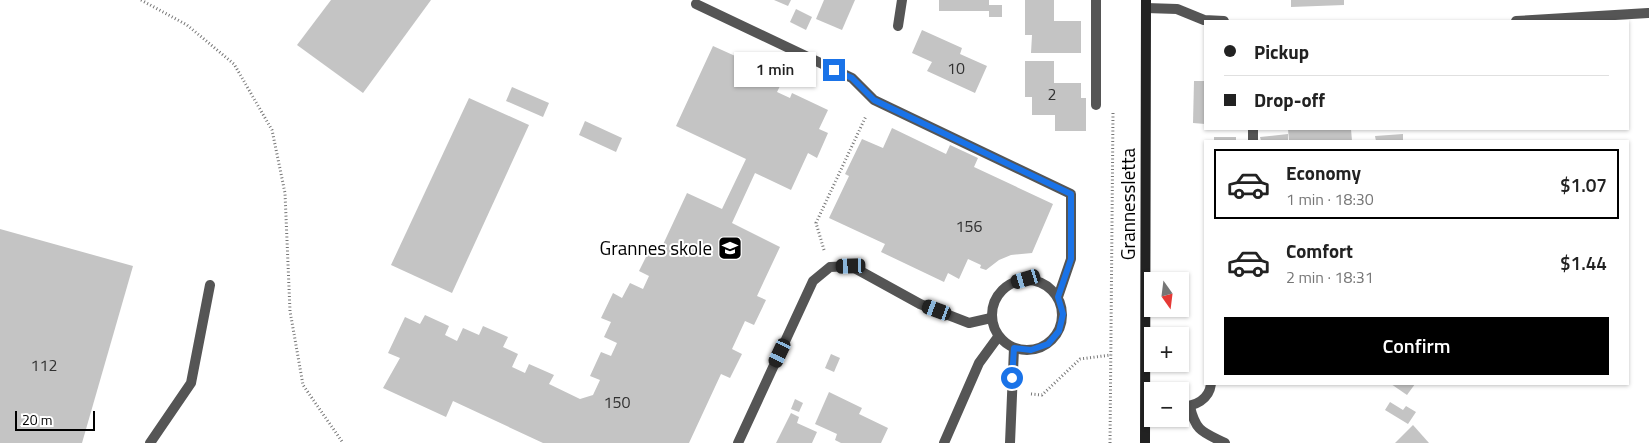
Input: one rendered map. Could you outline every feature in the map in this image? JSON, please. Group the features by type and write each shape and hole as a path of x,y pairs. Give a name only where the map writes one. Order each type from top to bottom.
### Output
{"main road":[{"name":"Grannessletta","path":"1146,4 1149,382"},
{"name":"Grannessletta","path":"1146,443 1147,427"}],"street":[{"path":"898,26 902,0"},
{"path":"1096,0 1096,105"},
{"path":"696,4 852,78 874,100 1071,194 1071,259 1058,297"},
{"path":"1146,4 1177,9 1204,20"},
{"path":"1531,20 1648,12"},
{"path":"738,443 813,281 830,267 851,266 920,304 969,322 991,318"},
{"path":"1026,279 1045,284 1058,297 1063,314 1059,331 1048,344 1031,350 1014,348 998,336 991,318 994,299 1007,284 1026,279"},
{"path":"150,443 191,383 210,285"},
{"path":"944,443 979,363 998,336"},
{"path":"1010,443 1014,348"},
{"path":"1189,405 1207,396 1211,385"},
{"path":"1189,414 1200,431 1225,443"}],"path":[{"path":"141,0 187,25 234,64 272,130 284,193 290,311 303,385 343,443"},
{"path":"830,267 816,223 874,100"},
{"path":"1110,443 1113,106"},
{"path":"1011,392 1042,395 1080,359 1111,355"}],"building":[{"path":"331,0 431,0 363,93 297,45"},
{"path":"774,0 791,0 788,6"},
{"path":"824,0 855,0 842,30 816,19"},
{"path":"939,0 989,0 989,5 1002,5 1002,17 989,17 989,11 939,11"},
{"path":"1025,0 1054,0 1054,21 1081,21 1081,53 1031,53 1032,35 1025,35"},
{"path":"1291,0 1344,0 1344,5 1291,7"},
{"path":"796,9 812,17 806,30 790,22"},
{"path":"922,30 962,48 960,54 987,66 975,93 927,71 932,62 912,53"},
{"path":"713,46 784,78 777,92 790,98 792,93 828,110 819,129 828,133 817,158 808,153 791,190 755,173 732,223 780,247 757,296 766,300 754,325 745,321 732,349 742,354 730,378 721,374 689,443 543,443 453,401 446,417 383,388 400,358 388,353 405,317 420,324 425,315 449,326 445,335 457,341 463,328 479,335 483,326 508,337 503,347 518,354 512,367 525,373 529,364 554,375 549,384 580,399 593,395 600,380 590,376 601,352 611,356 617,343 604,337 611,322 601,318 613,293 622,298 630,283 643,289 649,276 639,271 651,247 660,251 687,193 722,209 746,159 676,126"},
{"path":"1025,61 1054,61 1054,83 1081,83 1081,98 1086,98 1086,131 1055,131 1055,115 1032,115 1032,97 1025,97"},
{"path":"1194,81 1204,81 1204,124 1193,123"},
{"path":"512,87 549,103 543,117 506,101"},
{"path":"469,98 529,125 452,293 391,265"},
{"path":"585,121 622,138 616,152 579,135"},
{"path":"892,128 946,154 950,145 978,158 974,167 1053,204 1032,253 1011,255 999,260 986,270 980,268 981,265 968,259 959,279 948,273 944,282 881,252 885,244 829,218 849,176 845,174 862,139 883,148"},
{"path":"1288,130 1351,130 1352,140 1289,140"},
{"path":"1288,134 1288,140 1261,140 1260,137"},
{"path":"1403,134 1403,140 1376,140 1375,136"},
{"path":"1214,137 1236,137 1236,140 1214,140"},
{"path":"0,229 133,266 82,443 0,443"},
{"path":"831,354 840,358 834,372 825,368"},
{"path":"1392,385 1414,385 1407,395"},
{"path":"829,392 862,408 859,414 888,428 881,443 841,443 835,440 837,434 815,424"},
{"path":"795,399 803,403 799,412 791,409"},
{"path":"1390,402 1403,410 1406,406 1416,412 1408,424 1385,410"},
{"path":"791,413 799,417 797,423 817,432 812,443 776,443"},
{"path":"1413,425 1429,443 1395,443"}],"place":[{"name":"Grannes skole","path":"730,248"}],"route":[{"path":"834,70 852,78 874,100 1071,194 1071,259 1058,297 1063,314 1059,331 1048,344 1031,350 1014,348 1012,378"}]}
